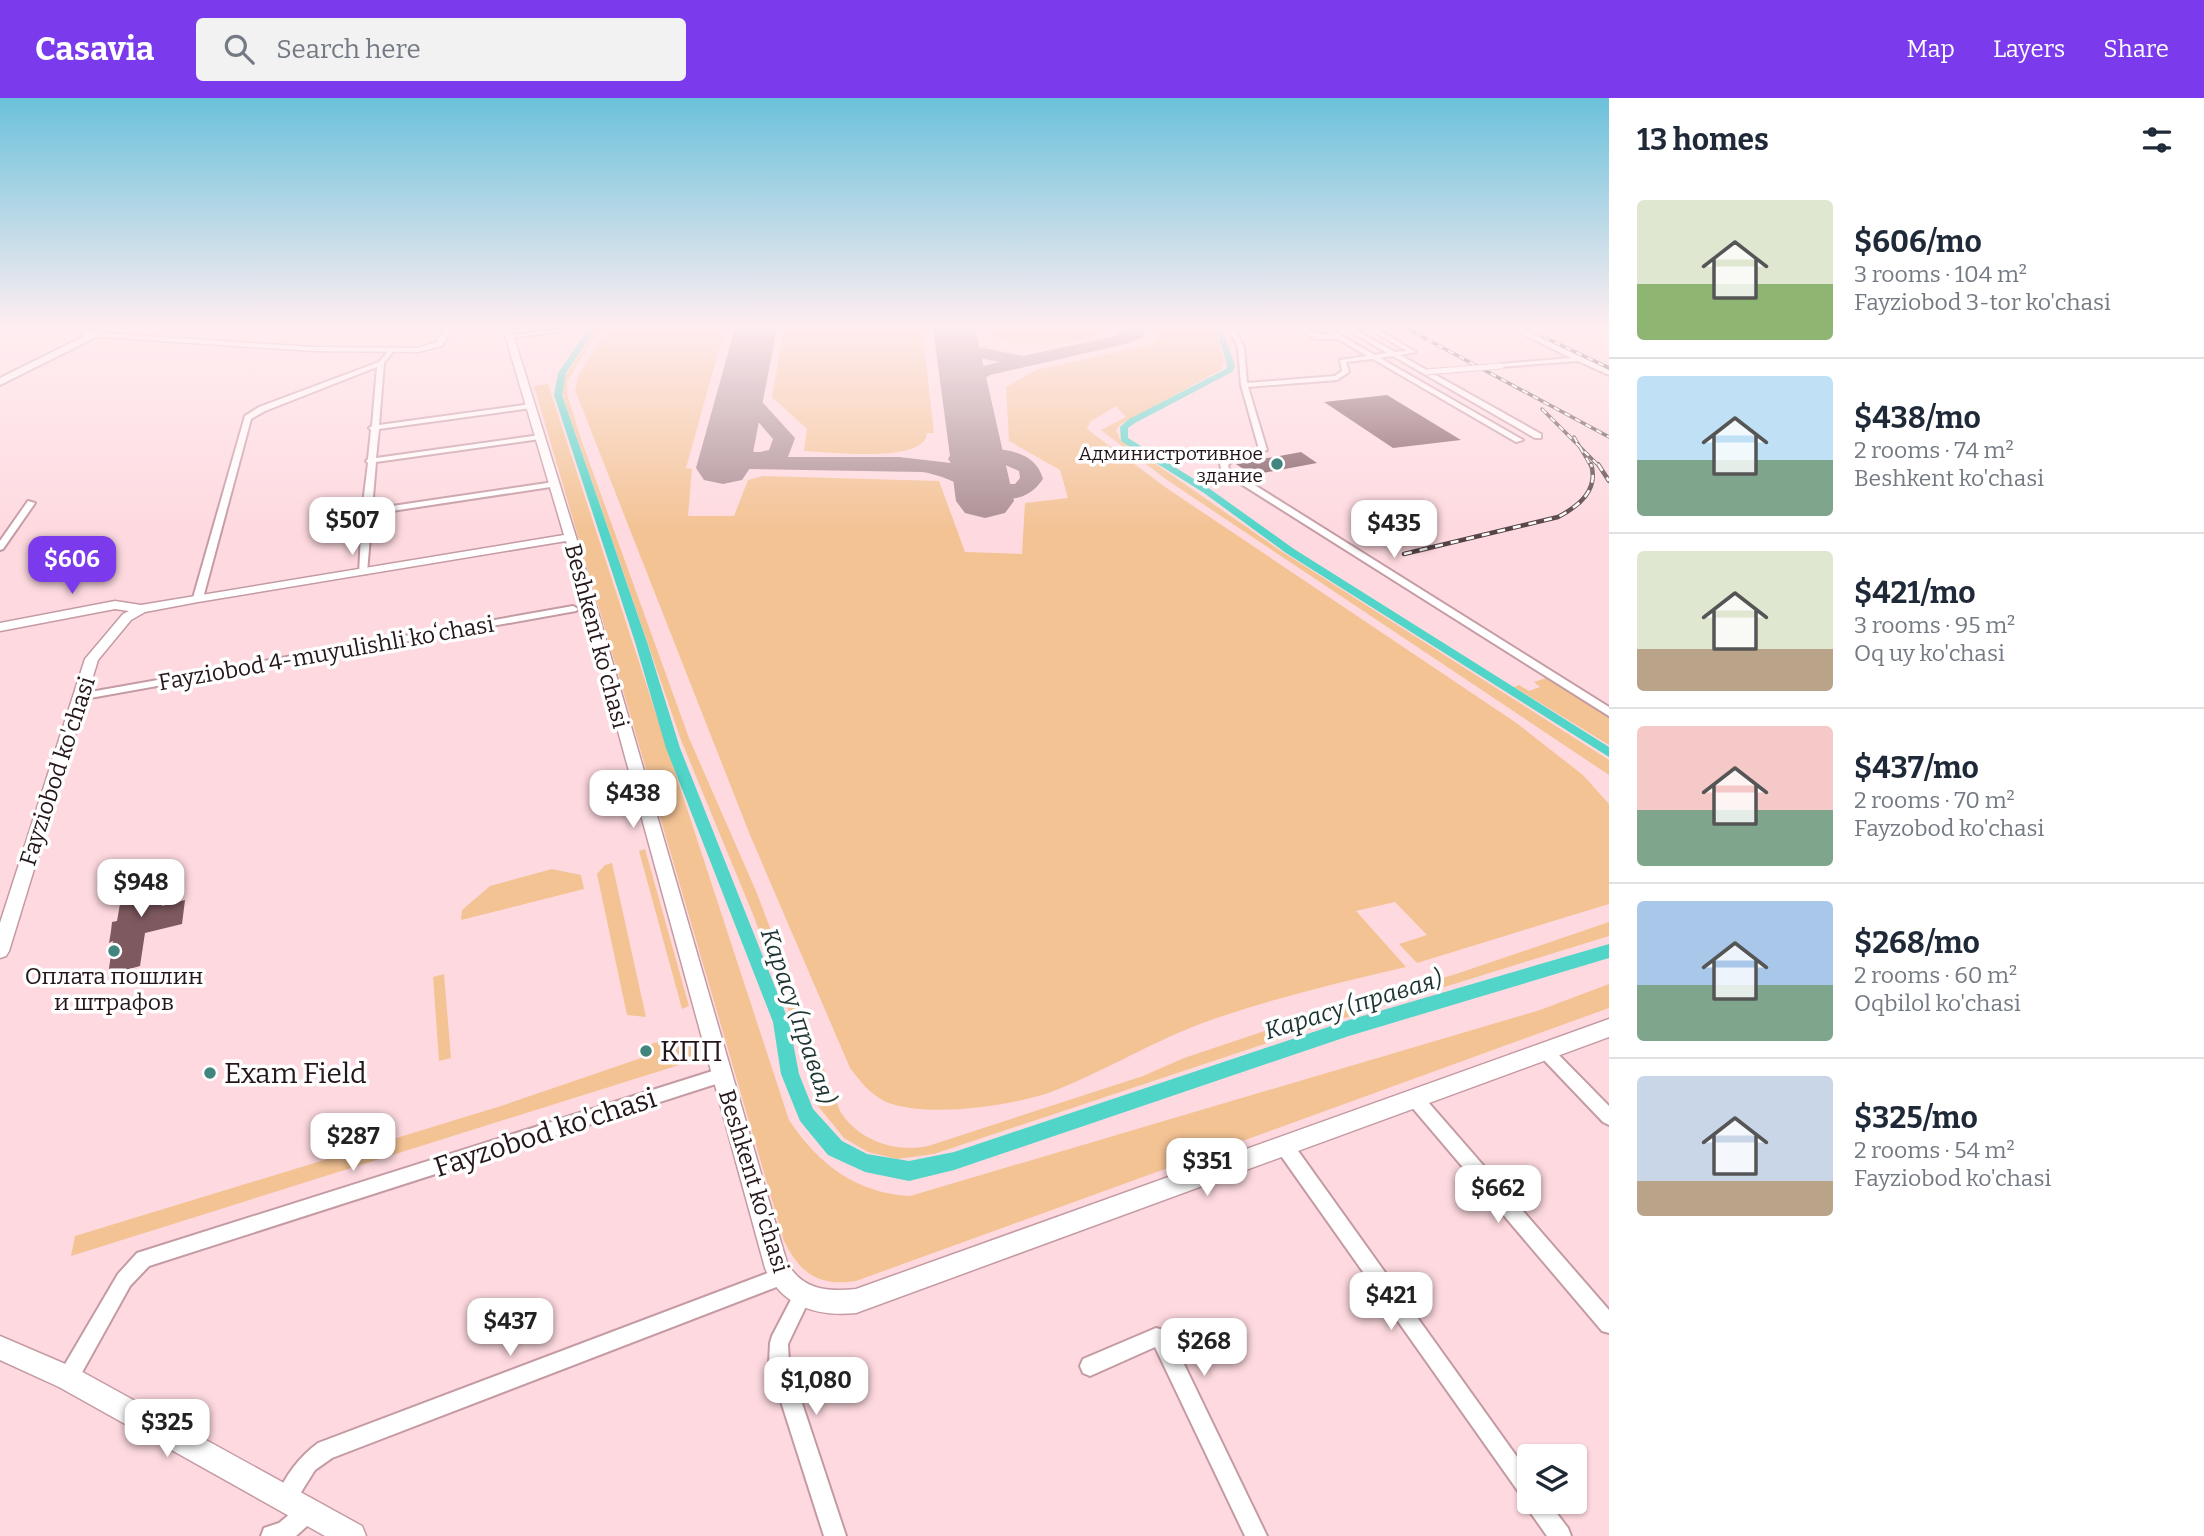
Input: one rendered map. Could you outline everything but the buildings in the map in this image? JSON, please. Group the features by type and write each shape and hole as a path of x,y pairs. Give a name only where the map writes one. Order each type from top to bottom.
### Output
{"street":[{"path":"198,598 248,418 262,409 298,395"},
{"path":"362,572 377,395"},
{"name":"Beshkent ko'chasi","path":"528,395 781,1277 802,1296 779,1343 779,1364 835,1536"},
{"path":"1247,395 1263,450 1226,461 1224,468 1229,473 1609,712"},
{"path":"1442,395 1519,440"},
{"path":"1466,395 1538,436"},
{"path":"373,428 531,406"},
{"path":"1482,418 1502,415"},
{"path":"370,461 540,437"},
{"path":"366,512 554,484"},
{"path":"0,547 31,503"},
{"path":"0,627 115,605 141,609 570,537"},
{"name":"Fayziobod ko'chasi","path":"0,951 92,659 127,617 141,609"},
{"name":"Fayziobod 4-muyulishli koʻchasi","path":"79,697 573,610"},
{"path":"802,1296 828,1303 856,1301 1609,1028"},
{"path":"1546,1052 1609,1117"},
{"name":"Fayzobod ko'chasi","path":"68,1378 124,1280 143,1259 722,1075"},
{"path":"1416,1100 1609,1324"},
{"path":"1285,1147 1517,1475"},
{"path":"286,1498 308,1463 324,1450 781,1277"},
{"path":"1090,1366 1156,1337 1161,1338 1255,1536"},
{"path":"0,1348 68,1378 352,1536"},
{"path":"272,1536 286,1531 310,1511"},
{"path":"1544,1514 1560,1536"}],"shaded area":[{"path":"537,395 552,395 789,1120 826,1163 856,1182 890,1194 910,1196 1540,1010 1609,984 1609,1008 856,1281 831,1282 812,1275 797,1262 784,1241"},
{"path":"563,395 567,395 689,738 756,891 840,1111 867,1137 902,1148 928,1146 1143,1076 1184,1058 1285,1024 1456,974 1609,922 1609,936 1325,1024 934,1154 897,1159 868,1152 844,1138 818,1106 801,1044 754,917 681,740"},
{"path":"577,395 706,395 686,468 692,469 688,516 734,516 748,480 763,476 939,481 965,552 1022,554 1025,503 1068,498 1060,470 1009,441 1006,395 1175,395 1121,424 1116,430 1120,439 1278,549 1609,760 1609,775 1167,480 1101,430 1126,417 1116,406 1090,422 1087,429 1168,489 1515,722 1583,775 1609,804 1609,904 1417,963 1399,944 1427,935 1395,902 1356,911 1406,967 1308,991 1211,1020 1071,1084 1034,1097 991,1106 921,1109 884,1101 869,1090 850,1068 750,835"},
{"path":"930,395 934,433 927,433 922,443 911,449 894,453 804,451 807,429 772,397"},
{"path":"1546,678 1609,717 1609,745 1514,687 1519,685 1529,691 1540,687 1534,682"},
{"path":"645,849 689,1006 682,1009 639,851"},
{"path":"612,863 646,1017 627,1015 597,874 605,865"},
{"path":"552,869 581,875 584,889 461,920 462,910 490,886"},
{"path":"444,974 451,1058 439,1061 433,977"},
{"path":"675,1037 692,1045 695,1060 71,1256 75,1236 501,1106 653,1054 651,1044"}],"waterway":[{"name":"Карасу (правая)","path":"558,395 641,642 673,748 781,1022 790,1074 806,1115 835,1148 865,1163 909,1171 954,1161 1349,1028 1609,951"},
{"name":"Карасу (правая)","path":"1181,395 1124,427 1124,439 1207,491 1290,551 1609,753"}],"taxiway":[{"path":"745,395 784,438 779,454 753,461"},
{"path":"728,444 737,455 753,461"},
{"path":"753,461 779,464 922,465 955,471 990,489 1013,493 1023,489 1032,479 1029,468 1005,457 977,456 959,459"}],"runway":[{"path":"723,468 740,395"},
{"path":"966,395 985,501"}],"railway":[{"path":"1531,395 1609,437"},
{"path":"1542,409 1580,447"},
{"path":"1574,437 1580,447"},
{"path":"1580,447 1599,466"},
{"path":"1580,447 1591,466"},
{"path":"1404,554 1558,517 1580,502 1590,489 1593,473 1591,464"},
{"path":"1598,464 1609,481"}],"place":[{"name":"Администротивное здание","path":"1277,464"},
{"name":"Оплата пошлин и штрафов","path":"114,951"},
{"name":"КПП","path":"646,1051"},
{"name":"Exam Field","path":"210,1073"}]}
